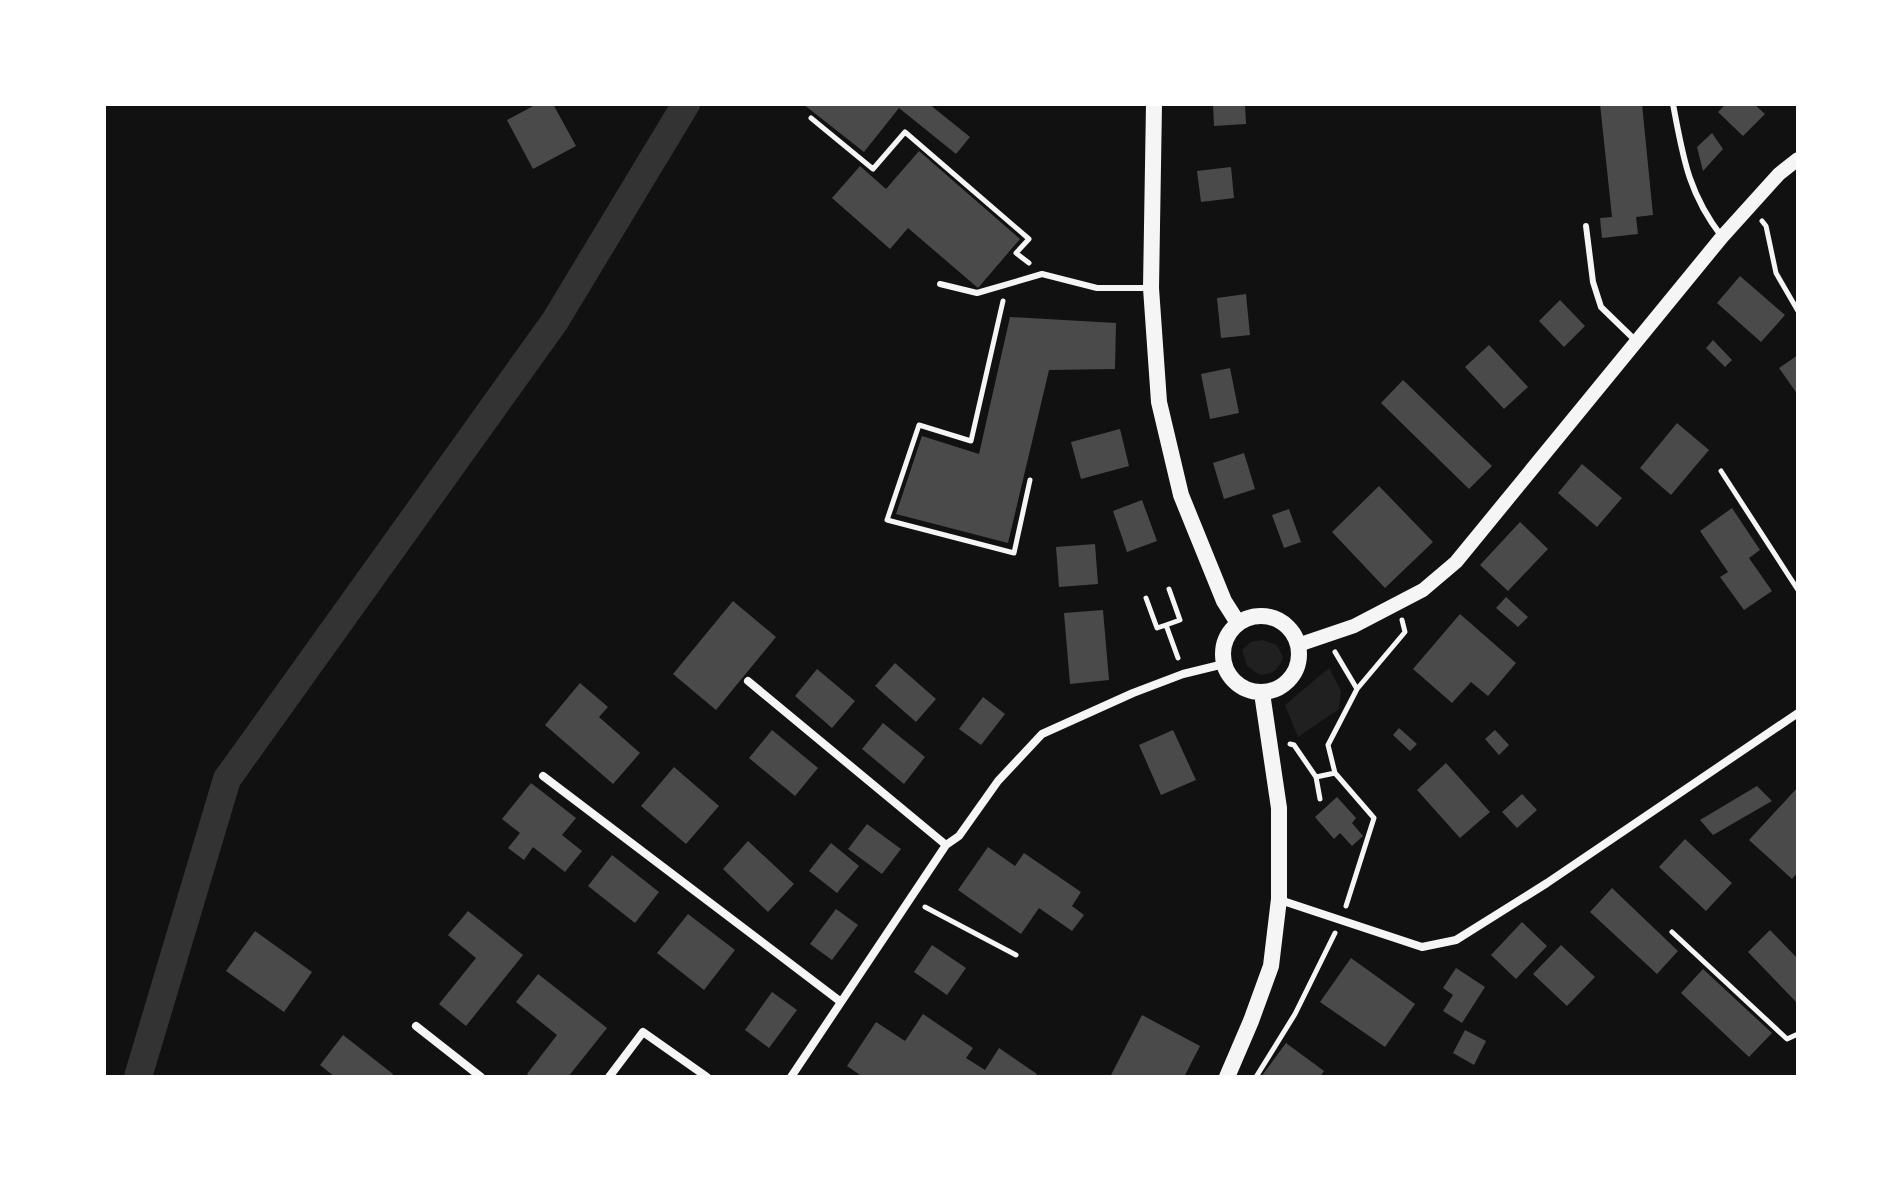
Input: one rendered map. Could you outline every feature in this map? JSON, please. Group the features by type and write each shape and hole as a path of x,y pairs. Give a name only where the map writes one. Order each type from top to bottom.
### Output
{"main road":[{"path":"1154,104 1151,288 1159,402 1175,477 1224,601 1238,623"},
{"path":"1252,617 1270,617 1288,627 1298,645 1298,664 1288,683 1271,692 1249,691 1239,686 1224,664 1222,652 1225,640 1238,623 1252,617"},
{"path":"1227,1077 1271,966 1279,899 1279,808 1262,693"}],"street":[{"path":"1298,645 1354,626 1423,590 1465,552 1722,237 1779,174 1798,159"},
{"path":"791,1077 946,845 959,836 998,781 1042,734 1124,696 1183,674 1224,664"},
{"path":"748,681 946,845"},
{"path":"1279,899 1422,947 1456,940 1547,883 1798,713"},
{"path":"543,776 841,1002"},
{"path":"416,1026 481,1077"},
{"path":"609,1077 643,1032 707,1077"}],"lane":[{"path":"1673,104 1687,173 1703,213 1722,237"},
{"path":"1586,226 1593,282 1601,307 1637,342"},
{"path":"940,284 977,293 1042,274 1097,288 1151,288"}],"path":[{"path":"811,118 873,169 905,132 1029,239 1016,253 1042,274"},
{"path":"1750,205 1766,226 1776,273 1798,311"},
{"path":"1007,284 971,441 919,425 887,520 1014,553 1030,480"},
{"path":"1721,471 1798,590"},
{"path":"1146,598 1157,628 1180,620 1169,589"},
{"path":"1256,1077 1295,1014 1341,920 1374,818 1335,773 1328,745 1357,689 1405,632 1398,603"},
{"path":"1166,625 1183,674"},
{"path":"1326,636 1357,689"},
{"path":"1269,741 1294,745 1316,777 1320,799"},
{"path":"1316,777 1335,773"},
{"path":"909,900 1016,955"},
{"path":"1672,932 1787,1039 1798,1034"}],"shaded area":[{"path":"1262,640 1277,645 1283,657 1275,670 1260,675 1247,666 1242,650 1251,642"},
{"path":"1329,668 1341,691 1339,709 1298,737 1285,705"}],"building":[{"path":"537,104 553,104 576,146 533,169 507,120"},
{"path":"803,104 929,104 970,137 956,154 899,108 864,152"},
{"path":"1213,104 1245,104 1246,124 1214,126"},
{"path":"1600,104 1642,104 1653,215 1636,217 1638,234 1602,238 1600,218 1612,217"},
{"path":"1726,104 1754,104 1765,114 1743,136 1718,112"},
{"path":"1712,133 1723,149 1703,171 1697,147"},
{"path":"919,151 1020,239 978,288 908,228 890,249 832,198 860,166 886,189"},
{"path":"1231,167 1234,198 1201,202 1197,171"},
{"path":"1740,276 1785,315 1761,342 1717,303"},
{"path":"1246,294 1250,335 1221,338 1217,298"},
{"path":"1560,300 1585,326 1564,347 1539,321"},
{"path":"1010,317 1116,323 1115,369 1049,370 1008,543 896,514 922,436 979,454"},
{"path":"1713,340 1732,360 1725,367 1706,348"},
{"path":"1489,345 1528,387 1504,409 1465,367"},
{"path":"1798,355 1798,395 1779,368"},
{"path":"1230,368 1239,413 1210,419 1201,374"},
{"path":"1403,380 1492,466 1469,489 1381,403"},
{"path":"1677,423 1709,450 1671,495 1640,468"},
{"path":"1120,429 1129,466 1081,479 1071,442"},
{"path":"1244,453 1255,489 1224,499 1213,463"},
{"path":"1582,464 1622,498 1597,527 1558,493"},
{"path":"1379,486 1433,542 1385,588 1332,532"},
{"path":"1142,500 1157,541 1127,552 1113,511"},
{"path":"1732,508 1760,550 1749,558 1772,591 1744,610 1720,577 1728,572 1700,531"},
{"path":"1289,509 1301,542 1284,548 1272,515"},
{"path":"1520,522 1548,549 1508,591 1480,565"},
{"path":"1095,544 1098,584 1059,587 1056,547"},
{"path":"1506,597 1528,617 1518,627 1496,608"},
{"path":"733,601 776,637 716,710 673,674"},
{"path":"1103,610 1109,680 1070,684 1064,613"},
{"path":"1460,614 1516,663 1488,696 1471,682 1452,703 1413,669"},
{"path":"895,663 936,699 916,722 875,686"},
{"path":"817,669 855,701 832,728 795,696"},
{"path":"580,683 608,707 599,717 640,753 613,784 545,725"},
{"path":"983,697 1005,714 981,745 959,729"},
{"path":"883,723 925,757 904,784 862,749"},
{"path":"1399,728 1417,744 1410,751 1393,735"},
{"path":"772,730 818,768 795,796 749,758"},
{"path":"1173,730 1196,780 1161,795 1139,745"},
{"path":"1495,730 1509,745 1499,755 1485,739"},
{"path":"1446,763 1490,812 1460,838 1417,790"},
{"path":"674,767 719,806 686,844 641,806"},
{"path":"531,783 576,818 562,835 582,851 565,872 533,847 524,860 508,848 520,833 502,819"},
{"path":"1757,786 1772,801 1713,835 1700,820"},
{"path":"1798,787 1798,872 1792,879 1749,840"},
{"path":"1522,794 1537,810 1517,828 1502,812"},
{"path":"1337,797 1356,818 1352,823 1363,836 1352,846 1340,833 1334,839 1315,817"},
{"path":"867,824 901,849 882,874 848,849"},
{"path":"1685,839 1732,883 1706,911 1659,867"},
{"path":"748,841 794,884 768,912 723,869"},
{"path":"831,843 859,866 837,893 809,871"},
{"path":"988,847 1015,866 1024,853 1081,892 1072,906 1084,915 1072,931 1039,908 1021,934 958,890"},
{"path":"612,855 659,892 635,923 588,886"},
{"path":"1612,888 1678,951 1657,974 1590,912"},
{"path":"836,909 858,925 832,960 810,944"},
{"path":"468,911 523,955 466,1026 439,1004 476,958 448,935"},
{"path":"688,914 735,950 704,990 657,953"},
{"path":"1522,922 1547,946 1516,979 1491,955"},
{"path":"1770,930 1798,959 1798,1004 1748,952"},
{"path":"255,931 312,972 284,1012 226,971"},
{"path":"932,945 966,968 947,995 914,972"},
{"path":"1561,945 1595,977 1567,1006 1533,974"},
{"path":"1351,958 1415,1004 1385,1047 1320,1002"},
{"path":"1456,968 1485,987 1462,1023 1443,1011 1453,995 1443,988"},
{"path":"1703,969 1772,1033 1749,1057 1681,993"},
{"path":"538,974 607,1028 568,1077 531,1077 527,1074 557,1035 516,1002"},
{"path":"772,992 797,1010 769,1048 745,1030"},
{"path":"923,1014 973,1048 966,1058 985,1070 999,1048 1037,1074 1035,1077 863,1077 847,1066 876,1022 905,1041"},
{"path":"1142,1015 1200,1046 1184,1077 1110,1077"},
{"path":"1465,1030 1486,1041 1474,1065 1453,1053"},
{"path":"343,1035 393,1074 391,1077 335,1077 320,1065"},
{"path":"1286,1043 1324,1071 1320,1077 1261,1077"}],"waterway":[{"path":"138,1077 227,779 555,321 686,104"}]}
